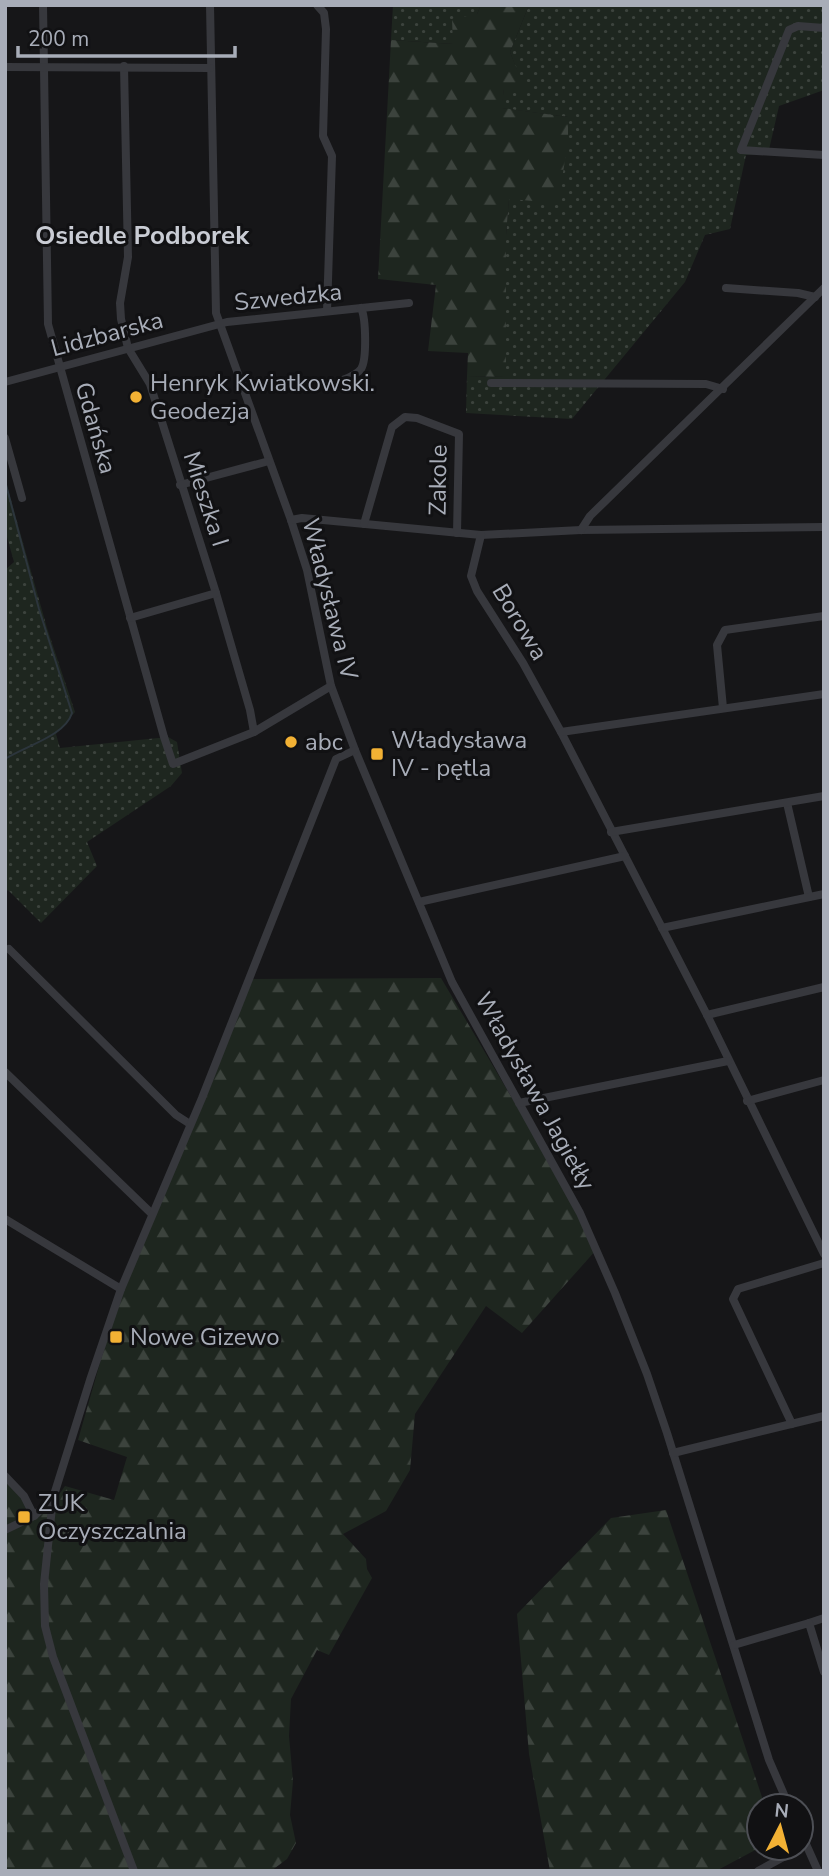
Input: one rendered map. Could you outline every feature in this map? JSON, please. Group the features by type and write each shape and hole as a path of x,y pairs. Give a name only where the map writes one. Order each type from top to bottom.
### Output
{"street":[{"name":"Gdańska","path":"43,5 48,324 130,618 173,764 254,732"},
{"name":"Władysława IV","path":"210,5 214,302 219,325 307,570 331,686 355,750"},
{"path":"317,5 324,13 326,29 323,136 332,156 327,311"},
{"path":"824,28 798,26 789,30 741,150 824,156"},
{"path":"5,66 210,68"},
{"name":"Mieszka I","path":"124,66 128,257 120,303 121,319 128,348 150,384 216,593 254,732"},
{"path":"726,288 798,292 815,297"},
{"path":"581,530 590,516 824,288"},
{"name":"Szwedzka","path":"219,325 409,303"},
{"name":"Szwedzka","path":"336,383 358,373 363,366 365,316 361,308"},
{"name":"Lidzbarska","path":"5,382 219,325"},
{"path":"491,383 706,384 723,389"},
{"name":"Zakole","path":"364,524 392,427 405,416 459,433 457,533"},
{"path":"5,438 22,498"},
{"path":"180,485 269,461"},
{"path":"291,520 302,517 481,535 581,530 824,527"},
{"name":"Borowa","path":"481,535 471,576 478,591 523,663 561,732 707,1015 824,1254"},
{"path":"130,618 216,593"},
{"path":"723,708 717,645 725,630 824,616"},
{"path":"254,732 331,686"},
{"path":"561,732 824,694"},
{"path":"134,1871 53,1657 45,1626 44,1584 53,1498 121,1289 250,979 336,760 355,750"},
{"name":"Władysława Jagiełły","path":"355,750 452,982 580,1213 648,1374 769,1760 783,1792"},
{"path":"611,832 824,796"},
{"path":"787,803 809,897"},
{"path":"419,902 625,856"},
{"path":"662,928 824,894"},
{"path":"9,949 177,1115 190,1124"},
{"path":"707,1015 824,987"},
{"path":"519,1103 728,1061"},
{"path":"5,1072 152,1214"},
{"path":"747,1101 824,1080"},
{"path":"5,1219 121,1289"},
{"path":"792,1424 733,1299 738,1289 824,1263"},
{"path":"673,1453 824,1416"},
{"path":"5,1476 24,1496 34,1516"},
{"path":"5,1530 34,1516 53,1498"},
{"path":"734,1644 824,1618"},
{"path":"809,1623 824,1672"},
{"path":"758,1871 774,1862"}],"green space":[{"path":"393,5 481,5 453,44 391,40"},
{"path":"481,5 529,5 510,52 525,89 504,89 502,108 568,117 568,142 558,203 509,199 506,235 506,377 467,376 468,353 428,351 436,285 378,279 391,40 453,44 452,19 477,14"},
{"path":"529,5 824,5 824,90 779,106 768,154 746,155 730,229 705,235 685,282 572,419 466,413 467,376 506,377 506,235 509,198 568,117 501,108 504,89 524,89 510,52"},
{"path":"5,479 47,628 75,712 56,734 60,748 168,737 177,742 182,773 171,786 87,842 97,866 41,923 8,890 5,893 5,570 14,562 5,530"},
{"path":"441,978 580,1213 597,1249 522,1333 486,1306 415,1414 410,1470 386,1511 343,1534 366,1559 372,1578 329,1655 317,1650 291,1699 289,1736 293,1781 290,1815 296,1843 287,1859 271,1871 5,1871 5,1480 36,1512 51,1506 65,1486 114,1500 127,1457 78,1440 121,1289 250,979"},
{"path":"666,1510 760,1792 745,1792 745,1855 716,1871 550,1871 529,1754 517,1614 611,1518"}],"waterway":[{"path":"5,481 39,609 72,713 68,721 53,734 5,759"}],"place":[{"name":"Henryk Kwiatkowski. Geodezja","path":"136,397"},
{"name":"abc","path":"291,742"},
{"name":"Władysława IV - pętla","path":"377,754"},
{"name":"Nowe Gizewo","path":"116,1337"},
{"name":"ZUK Oczyszczalnia","path":"24,1517"}],"district":[{"name":"Osiedle Podborek","path":"142,235"}]}
